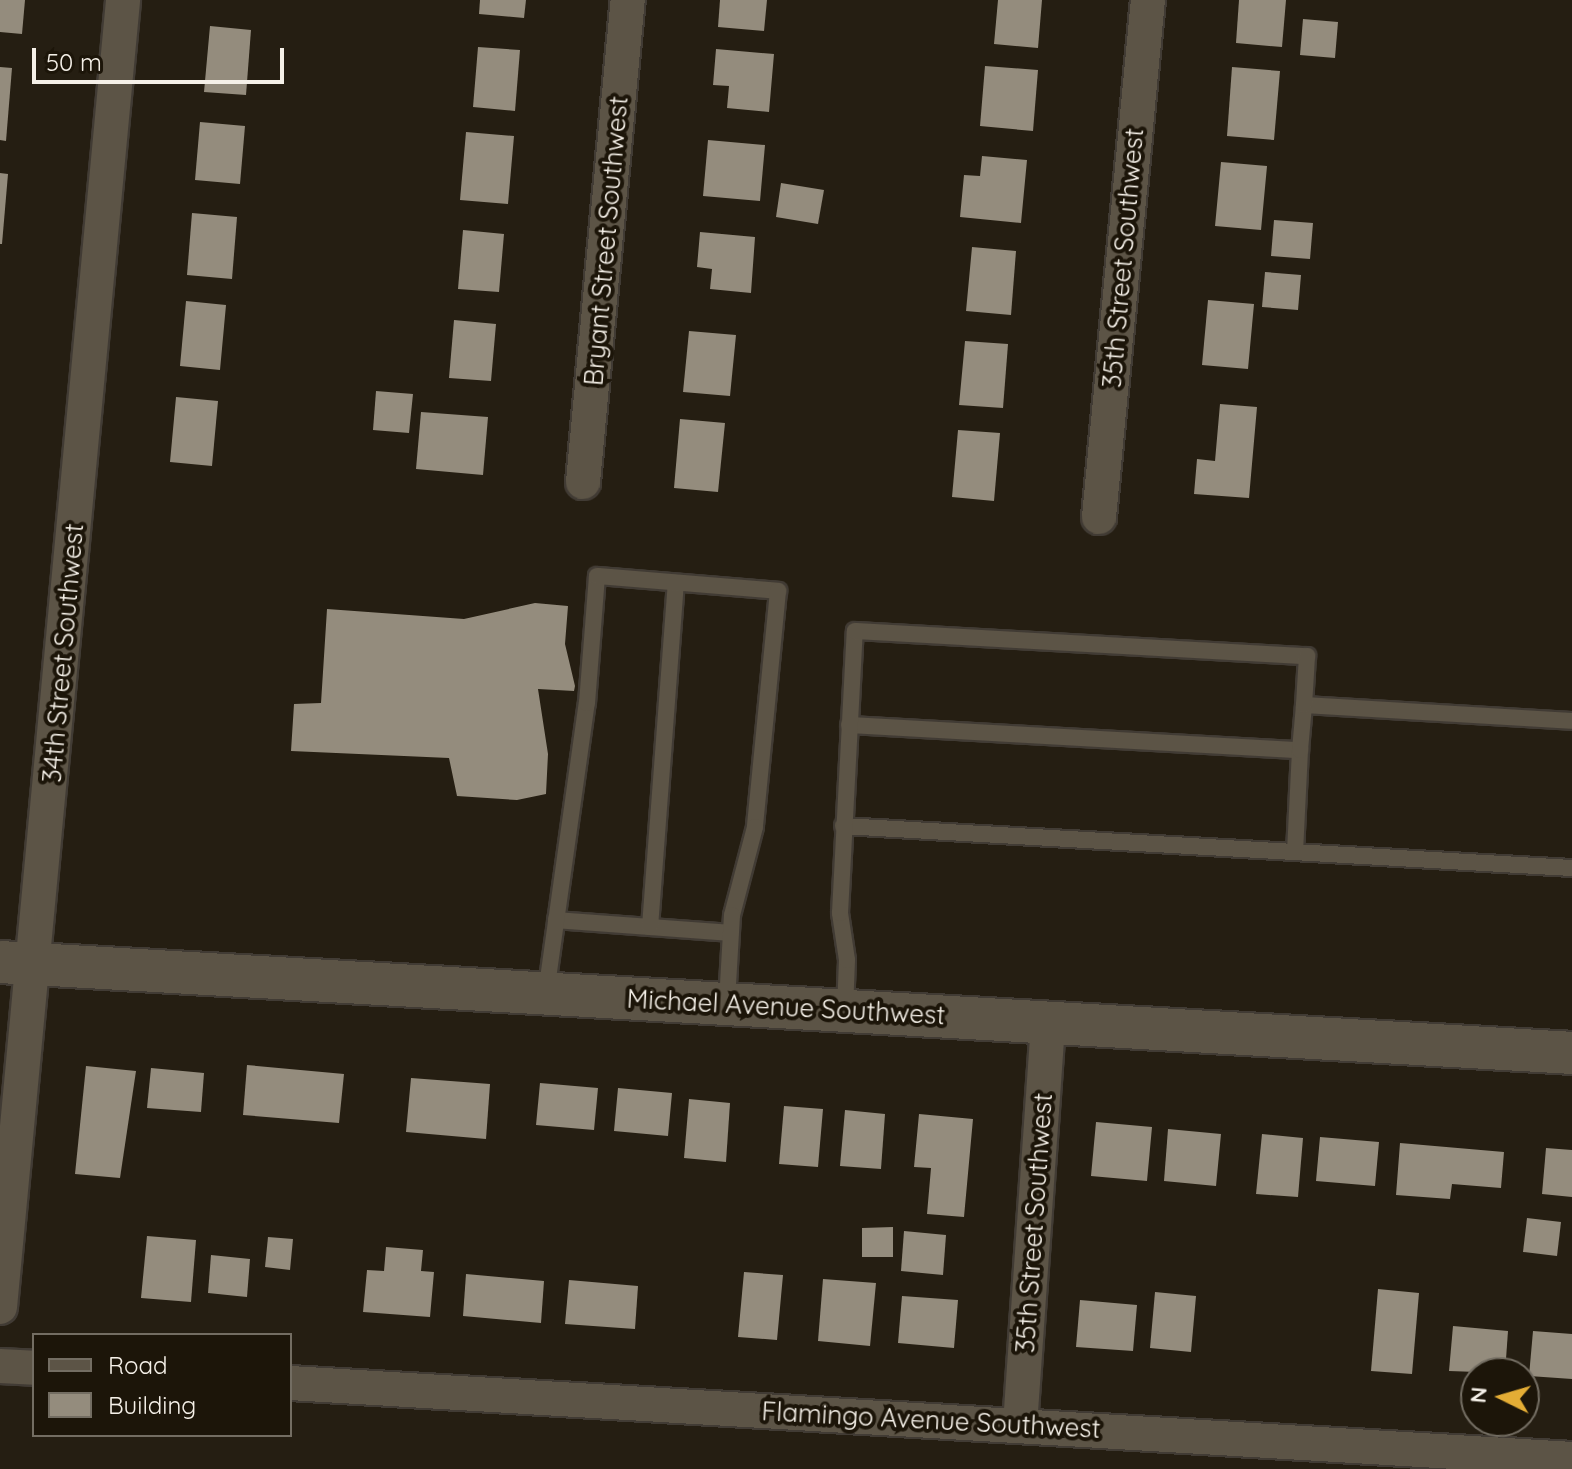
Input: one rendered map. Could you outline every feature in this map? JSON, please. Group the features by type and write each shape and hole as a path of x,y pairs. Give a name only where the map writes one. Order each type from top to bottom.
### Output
{"street":[{"name":"34th Street Southwest","path":"0,1307 17,963 123,0"},
{"name":"Bryant Street Southwest","path":"583,482 628,0"},
{"name":"35th Street Southwest","path":"1099,517 1148,0"},
{"name":"Michael Avenue Southwest","path":"17,963 1572,1053"},
{"name":"35th Street Southwest","path":"1020,1425 1048,1021"},
{"path":"0,1366 32,1368"},
{"name":"Flamingo Avenue Southwest","path":"292,1383 1572,1459"}],"lane":[{"path":"546,993 587,703 597,576 778,591 755,827 731,933 727,1003"},
{"path":"650,927 676,583"},
{"path":"845,1013 847,960 840,913 855,631 1307,656 1295,851"},
{"path":"1304,705 1572,721"},
{"path":"849,725 1300,750"},
{"path":"843,826 1572,868"},
{"path":"556,920 731,933"}],"building":[{"path":"0,0 25,0 22,34 0,32"},
{"path":"480,0 526,0 524,18 479,14"},
{"path":"720,0 767,0 764,31 718,27"},
{"path":"998,0 1042,0 1038,48 994,44"},
{"path":"1239,0 1286,0 1282,47 1236,43"},
{"path":"1303,19 1338,22 1335,58 1300,55"},
{"path":"210,26 251,30 246,95 204,92"},
{"path":"478,47 520,50 515,111 473,107"},
{"path":"716,49 774,54 769,112 727,108 729,86 713,85"},
{"path":"985,66 1038,70 1033,131 980,126"},
{"path":"0,67 12,68 6,141 0,140"},
{"path":"1232,67 1280,71 1274,140 1227,136"},
{"path":"200,122 245,126 240,184 195,180"},
{"path":"466,132 514,136 508,204 460,200"},
{"path":"708,140 765,145 760,201 703,196"},
{"path":"982,156 1027,160 1021,223 960,217 964,175 980,176"},
{"path":"1221,162 1267,166 1261,230 1215,226"},
{"path":"0,173 8,174 2,244 0,244"},
{"path":"781,183 824,190 818,224 776,217"},
{"path":"192,213 237,217 232,279 187,275"},
{"path":"1274,220 1313,223 1310,259 1271,256"},
{"path":"463,230 504,234 499,292 458,289"},
{"path":"700,232 755,237 751,293 710,289 712,269 697,267"},
{"path":"972,247 1016,251 1011,315 966,311"},
{"path":"1265,272 1301,275 1298,310 1262,307"},
{"path":"1208,300 1254,304 1248,369 1202,365"},
{"path":"186,301 226,305 220,370 180,366"},
{"path":"454,320 496,324 491,381 449,378"},
{"path":"689,331 736,335 730,396 683,392"},
{"path":"965,341 1008,344 1003,408 959,405"},
{"path":"376,391 413,394 409,433 373,430"},
{"path":"176,397 218,401 212,466 170,462"},
{"path":"1220,404 1257,407 1249,498 1194,494 1197,459 1215,461"},
{"path":"421,412 488,417 483,475 416,469"},
{"path":"680,419 725,423 718,492 674,488"},
{"path":"958,430 1000,433 994,501 952,497"},
{"path":"535,603 568,606 565,644 575,686 574,691 538,689 548,754 546,794 517,800 457,796 449,758 291,751 294,704 321,703 327,609 464,619"},
{"path":"247,1065 344,1074 339,1123 243,1115"},
{"path":"86,1066 136,1071 120,1178 75,1174"},
{"path":"151,1068 204,1073 201,1112 147,1108"},
{"path":"411,1078 490,1084 486,1139 406,1132"},
{"path":"540,1083 598,1088 594,1130 536,1125"},
{"path":"618,1088 672,1093 668,1136 614,1131"},
{"path":"689,1099 730,1103 726,1162 684,1158"},
{"path":"784,1106 823,1109 818,1167 779,1164"},
{"path":"845,1110 885,1114 881,1169 840,1166"},
{"path":"919,1114 973,1119 964,1217 927,1214 931,1168 914,1167"},
{"path":"1096,1122 1152,1127 1147,1181 1091,1176"},
{"path":"1168,1129 1221,1134 1216,1186 1164,1181"},
{"path":"1262,1134 1303,1138 1298,1197 1256,1194"},
{"path":"1320,1137 1379,1142 1375,1186 1316,1181"},
{"path":"1400,1143 1504,1152 1501,1188 1452,1184 1450,1199 1396,1195"},
{"path":"1546,1148 1572,1150 1572,1197 1542,1194"},
{"path":"1527,1218 1561,1222 1557,1256 1523,1252"},
{"path":"893,1227 893,1257 862,1257 862,1228"},
{"path":"904,1231 946,1235 943,1275 901,1271"},
{"path":"147,1236 196,1240 191,1302 141,1298"},
{"path":"268,1237 293,1239 290,1270 265,1267"},
{"path":"386,1247 423,1250 421,1271 434,1272 430,1317 363,1312 367,1270 384,1271"},
{"path":"211,1255 250,1259 247,1297 208,1293"},
{"path":"744,1272 783,1275 777,1340 738,1337"},
{"path":"466,1274 544,1281 541,1323 463,1316"},
{"path":"823,1279 876,1283 870,1346 818,1341"},
{"path":"569,1280 638,1286 635,1329 565,1324"},
{"path":"1378,1289 1419,1293 1412,1374 1371,1371"},
{"path":"1155,1292 1196,1296 1191,1352 1150,1348"},
{"path":"902,1296 958,1300 954,1348 898,1343"},
{"path":"1080,1300 1137,1305 1133,1351 1076,1347"},
{"path":"1453,1326 1508,1331 1506,1357 1460,1357 1460,1371 1449,1371"},
{"path":"1533,1331 1572,1334 1572,1379 1540,1377 1540,1357 1531,1357"}]}
